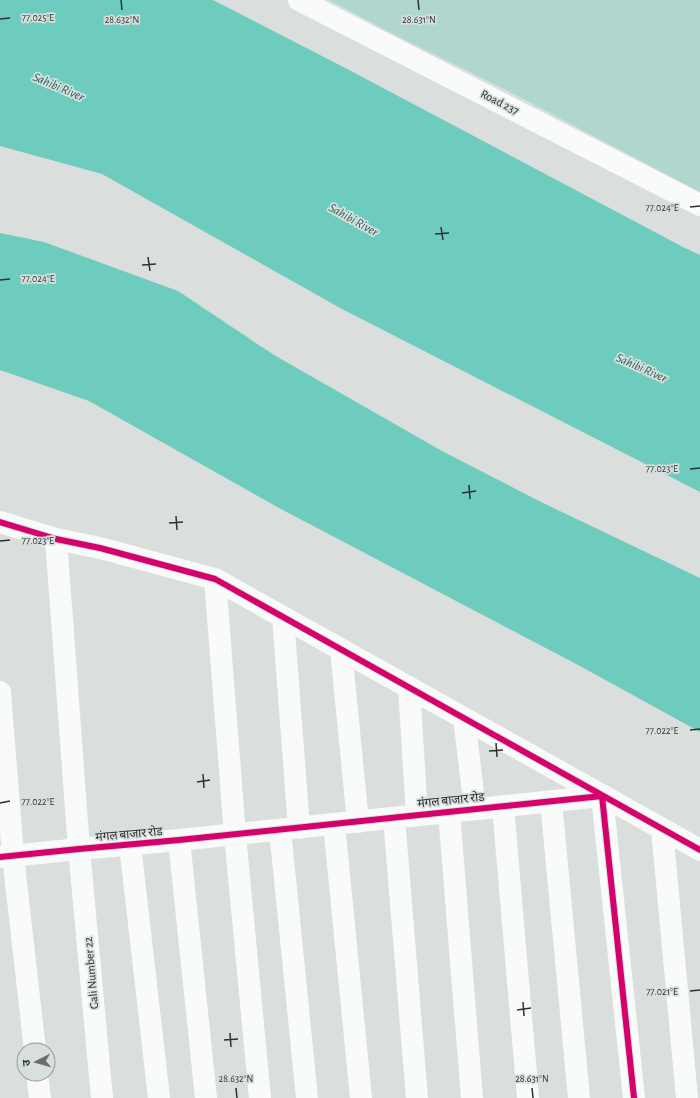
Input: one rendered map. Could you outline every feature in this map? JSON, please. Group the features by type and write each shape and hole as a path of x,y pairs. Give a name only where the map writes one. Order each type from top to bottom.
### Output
{"street":[{"name":"Road 237","path":"299,0 700,204"},
{"path":"0,522 56,539 100,548 215,579 700,850"},
{"name":"Gali Number 22","path":"56,539 79,849 102,1098"},
{"path":"215,579 235,834 260,1098"},
{"path":"283,617 290,829 307,1098"},
{"path":"341,650 358,822"},
{"path":"409,687 417,815"},
{"path":"0,692 7,857 34,1042"},
{"path":"464,718 475,809"},
{"path":"602,796 634,1098"},
{"name":"मंगल बाजार रोड","path":"7,857 602,796"},
{"path":"551,801 579,1098"},
{"path":"503,806 528,1098"},
{"path":"449,812 472,1098"},
{"path":"394,818 417,1098"},
{"path":"334,824 360,1098"},
{"path":"662,829 687,1098"},
{"path":"179,840 206,1098"},
{"path":"130,845 158,1098"},
{"path":"38,1082 40,1098"}],"shaded area":[{"path":"329,0 700,0 700,192 506,90 397,36"}],"water":[{"name":"Sahibi River","path":"0,0 213,0 700,255 700,492 342,309 102,174 0,146"},
{"path":"0,233 44,242 178,291 274,355 442,451 541,502 700,578 700,732 580,666 279,508 89,401 0,370"}],"cycle path":[{"path":"0,522 56,539 100,548 215,579 700,850"},
{"path":"0,857 602,796 634,1098"}]}
